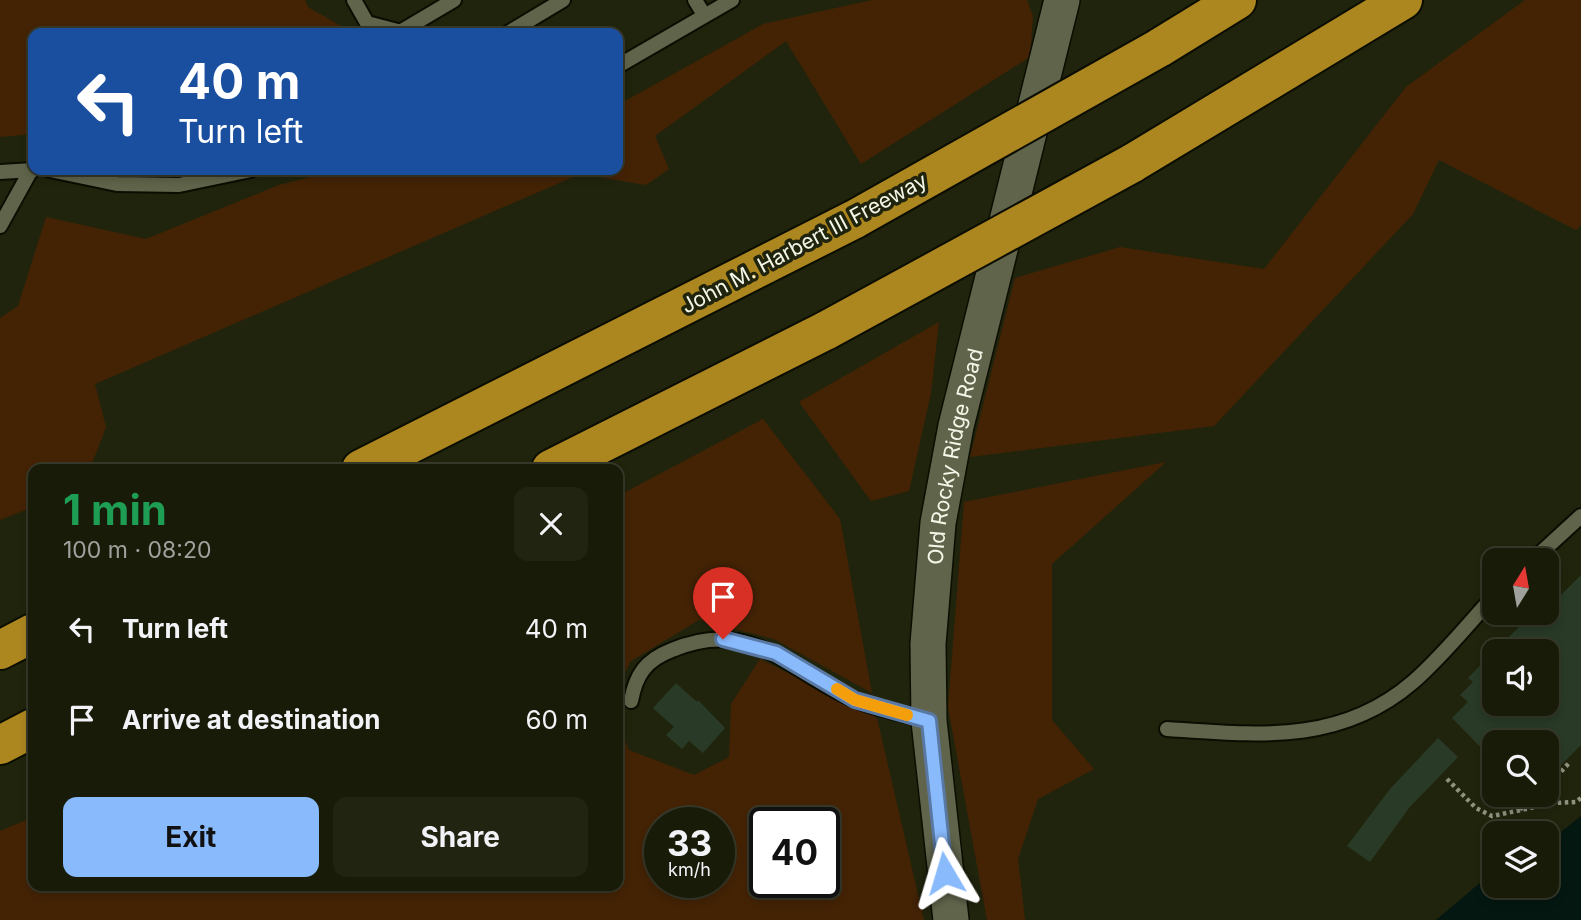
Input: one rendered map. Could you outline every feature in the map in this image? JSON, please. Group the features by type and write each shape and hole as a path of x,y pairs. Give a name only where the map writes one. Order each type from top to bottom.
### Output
{"highway":[{"name":"John M. Harbert III Freeway","path":"371,464 855,219 1159,48 1237,0"},
{"path":"561,464 827,330 1131,164 1402,0"},
{"path":"0,650 28,636"},
{"path":"0,745 28,731"}],"street":[{"name":"Old Rocky Ridge Road","path":"951,920 929,721 931,584 946,476 1062,0"}],"lane":[{"path":"354,0 367,23 384,28"},
{"path":"410,28 454,0"},
{"path":"516,28 563,0"},
{"path":"695,0 704,15"},
{"path":"623,63 732,0"},
{"path":"0,172 28,170"},
{"path":"0,226 29,175"},
{"path":"74,175 117,184 179,185 227,175"},
{"path":"1546,548 1581,516"},
{"path":"1167,729 1294,734 1342,723 1385,701 1413,682 1482,609"},
{"path":"631,701 635,680 646,664 659,655 691,641 723,639 776,653 855,700 929,721"}],"path":[{"path":"1559,774 1569,763"},
{"path":"1447,779 1476,807 1492,816 1576,802 1581,798"},
{"path":"1576,802 1581,811"},
{"path":"1520,811 1522,807"}],"shaded area":[{"path":"0,0 305,0 308,7 344,28 28,28 28,134 0,137"},
{"path":"872,0 1027,0 1033,16 1030,57 861,164 786,41 655,136 669,169 646,185 586,175 623,175 623,102 763,24"},
{"path":"1525,0 1581,0 1581,225 1576,230 1439,160 1413,214 1214,426 970,457 1015,278 1120,247 1264,269 1406,87"},
{"path":"319,175 578,175 95,384 106,427 92,464 28,464 28,509 0,520 0,318 18,306 46,217 146,239 279,185"},
{"path":"939,322 931,393 909,491 871,501 799,402"},
{"path":"763,419 840,519 872,693 774,639 699,620 631,661 623,676 623,493"},
{"path":"1166,462 1052,564 1052,720 1094,769 1038,799 1018,859 1025,920 987,920 948,707 964,502"},
{"path":"760,659 877,718 924,920 0,920 0,831 28,819 28,891 623,891 623,736 629,750 694,775 729,757 731,704"},
{"path":"1581,816 1581,920 1436,920 1482,881 1482,898 1559,898 1559,833"}],"building":[{"path":"1581,575 1581,745 1561,765 1559,730 1482,730 1482,749 1452,718 1468,702 1460,695 1473,682 1468,678 1482,663 1482,716 1559,716 1559,639 1507,639 1521,625 1559,625 1559,597"},
{"path":"676,683 697,702 698,700 725,728 703,753 689,741 682,749 666,735 674,727 653,708"},
{"path":"1438,738 1458,757 1409,808 1370,862 1347,846 1390,789"}],"slow traffic":[{"path":"837,689 855,700 907,715"}],"route":[{"path":"723,639 747,643 776,653 855,700 929,721 945,873"}]}
